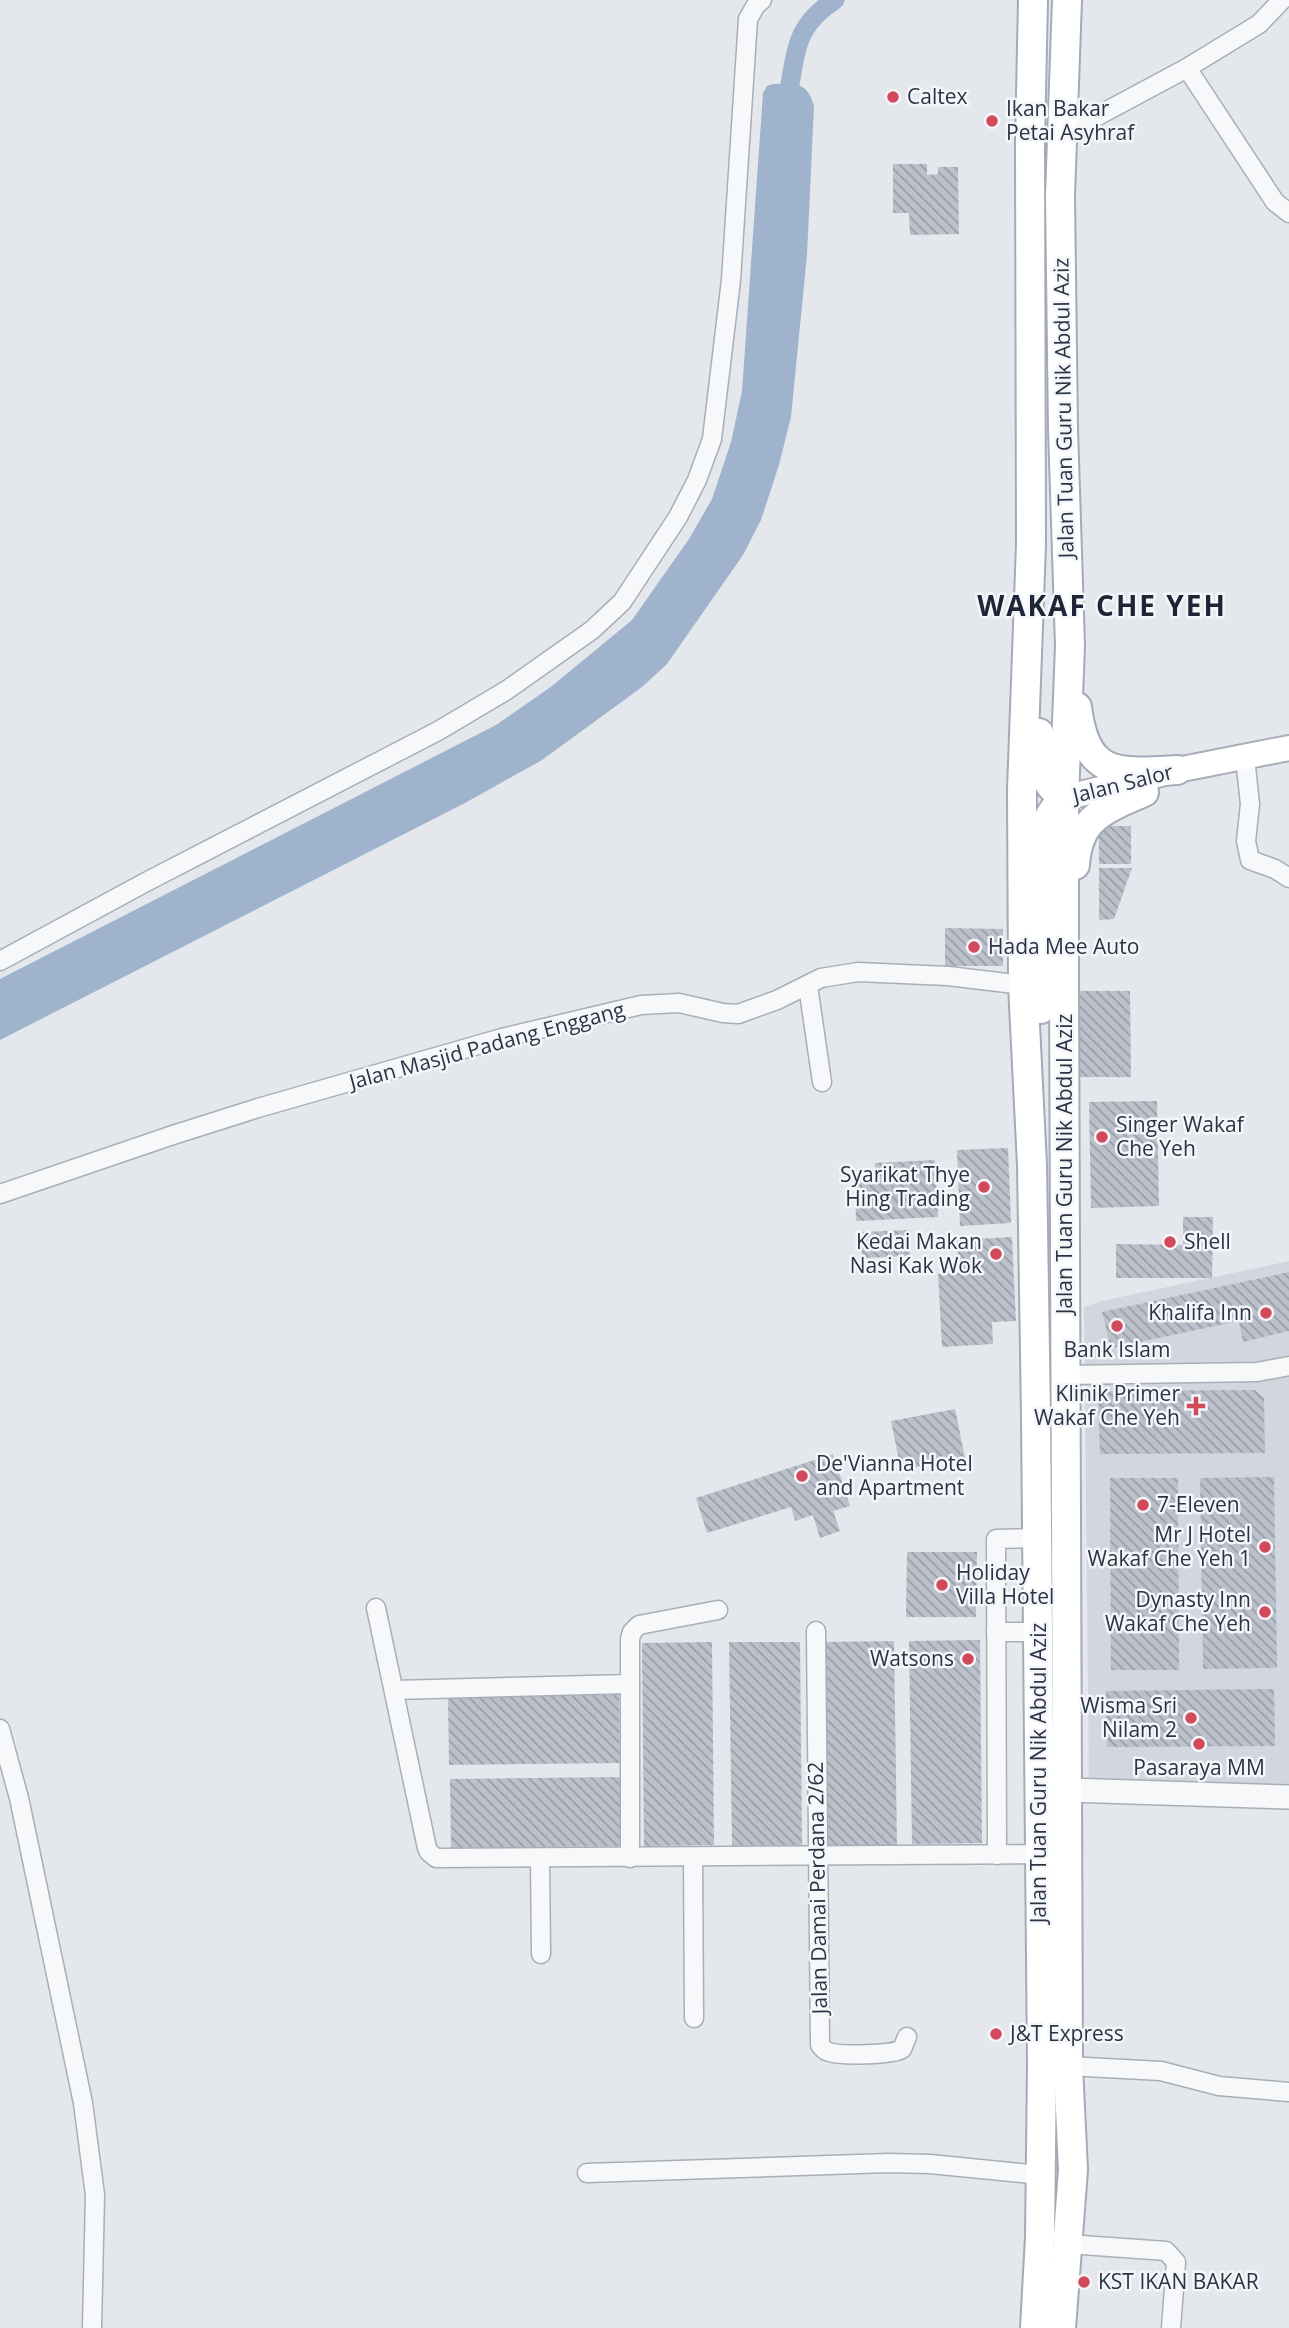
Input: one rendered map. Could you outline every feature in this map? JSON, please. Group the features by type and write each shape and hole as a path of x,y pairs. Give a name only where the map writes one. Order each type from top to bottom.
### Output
{"main road":[{"name":"Jalan Tuan Guru Nik Abdul Aziz","path":"1033,0 1030,140 1031,544 1023,739 1023,985 1032,1165 1040,1854 1041,2175 1035,2328"},
{"name":"Jalan Tuan Guru Nik Abdul Aziz","path":"1061,2328 1073,2170 1068,2066 1063,798 1070,646 1060,196 1068,0"},
{"path":"1031,544 1041,767 1044,780 1051,790 1063,798 1048,818 1042,841 1043,961 1032,1165"},
{"path":"1070,646 1080,731 1086,747 1096,759 1107,767 1125,772 1177,771"},
{"name":"Jalan Salor","path":"1063,798 1289,748"},
{"name":"Jalan Salor","path":"1063,798 1079,804 1091,804 1180,782 1237,759"},
{"path":"1064,977 1076,852 1081,834 1091,821 1107,809 1144,792"}],"street":[{"path":"0,961 146,882 438,732 506,690 592,630 622,602 678,517 697,480 712,439 732,280 748,19 762,0"},
{"path":"1062,135 1186,68 1259,24 1282,0"},
{"path":"1186,68 1275,202 1289,213"},
{"path":"1237,759 1250,804 1246,841 1250,860 1275,869 1289,878"},
{"name":"Jalan Masjid Padang Enggang","path":"0,1194 183,1131 502,1038 631,1007 663,1003 738,1014 757,1009 821,978 858,972 948,976 1023,985"},
{"path":"808,986 822,1082"},
{"path":"1066,1375 1257,1372 1289,1366"},
{"path":"997,1855 996,1539 1037,1538"},
{"path":"376,1608 429,1852 441,1859 1040,1854"},
{"path":"630,1858 629,1639 639,1625 718,1610"},
{"name":"Jalan Damai Perdana 2/62","path":"816,1632 821,2045 834,2053 892,2053 902,2049 907,2037"},
{"path":"996,1632 1038,1632"},
{"path":"394,1690 630,1684"},
{"path":"0,1729 19,1798 83,2103 95,2195 92,2328"},
{"path":"1068,1790 1289,1797"},
{"path":"694,1857 694,2018"},
{"path":"540,1858 541,1954"},
{"path":"1068,2066 1161,2071 1219,2086 1289,2092"},
{"path":"587,2173 889,2163 930,2164 1041,2175"},
{"path":"1068,2244 1166,2251 1176,2262 1171,2328"}],"shaded area":[{"path":"1289,1261 1289,1797 1089,1792 1084,1307"}],"water":[{"path":"773,84 804,88 814,106 807,255 791,417 761,520 743,555 667,664 642,687 542,760 465,803 0,1040 0,979 496,725 552,686 632,620 689,539 712,499 731,442 742,391 763,93 767,86"}],"building":[{"path":"893,164 927,164 927,175 938,174 938,167 958,167 959,234 910,235 909,213 893,213"},
{"path":"1099,826 1131,826 1131,864 1099,864"},
{"path":"1099,868 1132,868 1114,919 1099,920"},
{"name":"Hada Mee Auto","path":"945,928 1003,929 1003,966 945,966"},
{"path":"1077,991 1130,991 1131,1077 1077,1077"},
{"path":"1157,1101 1159,1206 1091,1208 1089,1102"},
{"name":"Syarikat Thye Hing Trading","path":"1008,1148 1011,1223 960,1226 957,1150"},
{"path":"935,1160 938,1217 856,1221 855,1183 876,1182 875,1163"},
{"path":"1183,1217 1213,1217 1212,1278 1116,1278 1116,1244 1183,1245"},
{"path":"909,1230 910,1256 862,1258 861,1232"},
{"path":"1012,1237 1016,1321 992,1322 993,1344 942,1347 938,1274 959,1273 957,1240"},
{"path":"1289,1272 1289,1331 1243,1342 1239,1321 1111,1348 1102,1312"},
{"path":"1255,1390 1264,1398 1265,1453 1100,1454 1098,1398 1111,1391"},
{"path":"955,1409 965,1458 901,1470 891,1421"},
{"name":"De'Vianna Hotel and Apartment","path":"833,1454 850,1506 833,1511 840,1531 820,1538 813,1515 795,1521 791,1507 707,1533 696,1498"},
{"path":"1274,1477 1277,1668 1203,1669 1200,1478"},
{"path":"1110,1478 1178,1478 1179,1670 1111,1670"},
{"name":"Holiday Villa Hotel","path":"907,1552 977,1552 976,1617 906,1617"},
{"path":"980,1640 982,1843 912,1844 909,1641"},
{"path":"894,1641 897,1845 826,1846 824,1642"},
{"path":"712,1642 714,1845 644,1846 642,1643"},
{"path":"729,1642 800,1642 802,1845 732,1846"},
{"name":"Wisma Sri Nilam 2","path":"1274,1689 1275,1746 1107,1747 1106,1691"},
{"path":"619,1693 620,1763 449,1765 448,1696"},
{"path":"621,1777 622,1846 451,1848 450,1779"}],"waterway":[{"path":"790,84 798,46 807,26 835,0"}],"place":[{"name":"Caltex","path":"893,97"},
{"name":"Ikan Bakar Petai Asyhraf","path":"992,121"},
{"name":"Hada Mee Auto","path":"974,947"},
{"name":"Singer Wakaf Che Yeh","path":"1102,1137"},
{"name":"Syarikat Thye Hing Trading","path":"984,1187"},
{"name":"Shell","path":"1170,1242"},
{"name":"Kedai Makan Nasi Kak Wok","path":"996,1254"},
{"name":"Khalifa Inn","path":"1266,1313"},
{"name":"Bank Islam","path":"1117,1326"},
{"name":"Klinik Primer Wakaf Che Yeh","path":"1196,1406"},
{"name":"De'Vianna Hotel and Apartment","path":"802,1476"},
{"name":"7-Eleven","path":"1143,1505"},
{"name":"Mr J Hotel Wakaf Che Yeh 1","path":"1265,1547"},
{"name":"Holiday Villa Hotel","path":"942,1585"},
{"name":"Dynasty Inn Wakaf Che Yeh","path":"1265,1612"},
{"name":"Watsons","path":"968,1659"},
{"name":"Wisma Sri Nilam 2","path":"1191,1718"},
{"name":"Pasaraya MM","path":"1199,1744"},
{"name":"J&T Express","path":"996,2034"},
{"name":"KST IKAN BAKAR","path":"1084,2282"}],"district":[{"name":"WAKAF CHE YEH","path":"1102,606"}]}
